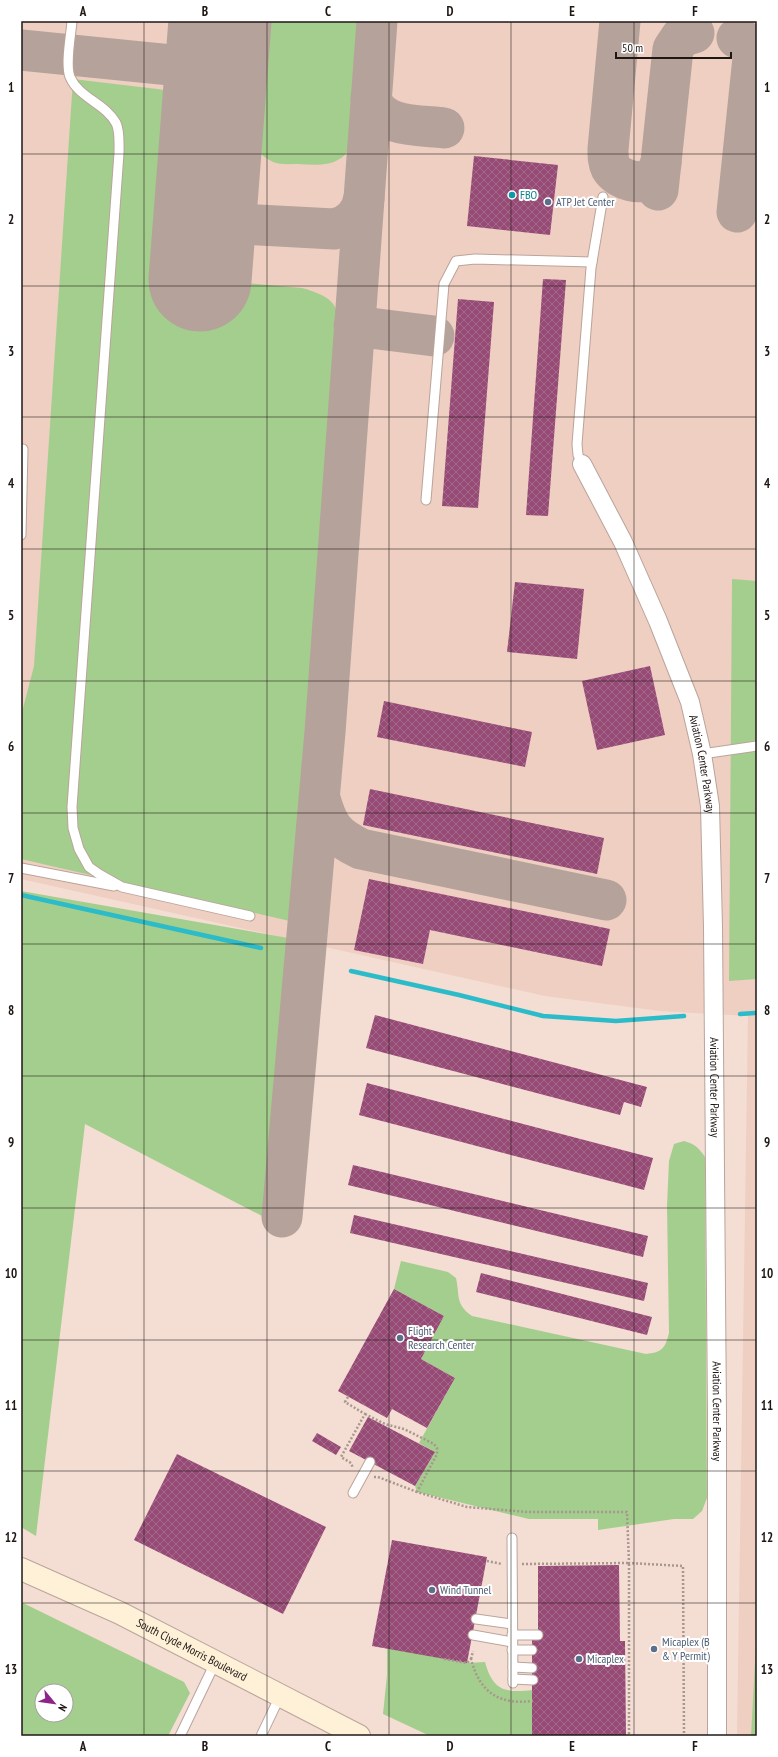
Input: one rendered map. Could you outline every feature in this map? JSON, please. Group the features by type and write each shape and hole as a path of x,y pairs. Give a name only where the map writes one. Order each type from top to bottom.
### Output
{"main road":[{"name":"South Clyde Morris Boulevard","path":"22,1570 120,1614 359,1736"}],"street":[{"name":"Aviation Center Parkway","path":"582,464 623,542 658,621 690,702 702,754 710,806 713,927 717,1415 717,1736"}],"lane":[{"path":"72,21 68,68 70,76 80,91 97,103 116,123 119,154 72,821 78,849 89,867 122,887"},
{"path":"582,464 578,455 577,444 592,262 603,197"},
{"path":"426,500 444,284 456,260 475,259 592,262"},
{"path":"21,535 23,449"},
{"path":"702,754 757,746"},
{"path":"21,868 122,887 250,916"},
{"path":"353,1493 370,1462"},
{"path":"512,1538 513,1681 532,1680"},
{"path":"476,1619 512,1624"},
{"path":"512,1642 538,1635"},
{"path":"473,1636 512,1642 532,1650"},
{"path":"180,1736 215,1663"},
{"path":"513,1667 532,1668"},
{"path":"261,1736 280,1696"}],"path":[{"path":"348,1397 345,1402 365,1414 385,1424 404,1429 434,1444 438,1448 437,1454 417,1492"},
{"path":"354,1472 352,1463 341,1457 365,1414"},
{"path":"367,1477 378,1477 417,1492 467,1507 527,1512 627,1512 629,1563 629,1736"},
{"path":"487,1561 512,1564 629,1563 683,1566 684,1736"},
{"path":"473,1651 471,1659 474,1670 484,1686 496,1697 511,1702 532,1701"},
{"path":"444,1659 468,1663 471,1659"}],"shaded area":[{"path":"21,21 757,21 757,1736 737,1736 748,1016 660,1011 545,996 21,879"}],"green space":[{"path":"256,21 364,21 356,133 352,144 341,158 334,162 318,165 279,164 265,158 247,140"},
{"path":"73,79 174,91 163,276 302,288 323,296 330,301 335,307 337,314 338,322 334,344 294,922 21,859 21,716 34,666"},
{"path":"732,579 757,581 757,979 729,981"},
{"path":"21,891 294,939 262,1216 85,1124 36,1536 21,1527"},
{"path":"684,1141 696,1147 705,1157 707,1498 702,1511 693,1519 674,1519 598,1530 598,1519 529,1519 417,1492 415,1486 435,1452 419,1443 455,1378 421,1359 444,1316 394,1289 401,1261 448,1272 456,1278 459,1299 463,1308 472,1316 646,1354 659,1351 666,1343 669,1333 667,1206 669,1161 674,1144"},
{"path":"23,1603 184,1682 190,1693 168,1736 21,1736 21,1606"},
{"path":"757,1625 757,1736 751,1736"},
{"path":"387,1648 467,1663 485,1662 492,1679 502,1688 515,1691 533,1690 532,1736 430,1736 383,1714 387,1675"}],"building":[{"name":"FBO","path":"474,156 558,165 550,235 467,226"},
{"path":"543,279 566,280 548,516 526,515"},
{"path":"458,299 494,302 478,508 442,506"},
{"path":"515,582 584,589 577,659 507,652"},
{"path":"650,666 665,735 597,750 582,681"},
{"path":"384,701 532,732 525,767 377,737"},
{"path":"370,789 604,838 597,874 363,825"},
{"path":"369,879 610,929 602,966 430,930 423,964 354,950"},
{"path":"375,1015 647,1087 641,1107 624,1102 620,1115 366,1048"},
{"path":"367,1083 653,1158 644,1190 359,1115"},
{"path":"353,1165 648,1236 643,1257 348,1185"},
{"path":"354,1215 648,1283 644,1301 350,1233"},
{"path":"481,1273 652,1317 647,1335 476,1292"},
{"name":"Flight Research Center","path":"394,1289 444,1316 421,1359 455,1378 427,1428 392,1409 387,1418 338,1391"},
{"path":"368,1417 435,1452 415,1486 349,1451"},
{"path":"317,1433 341,1447 336,1455 312,1441"},
{"path":"177,1454 326,1527 283,1614 134,1540"},
{"name":"Wind Tunnel","path":"392,1540 487,1557 467,1663 372,1646"},
{"name":"Micaplex","path":"619,1565 620,1641 625,1641 626,1736 532,1736 532,1639 538,1639 538,1566"}],"waterway":[{"path":"21,895 261,948"},
{"path":"351,971 459,995 543,1016 616,1021 684,1016"},
{"path":"740,1014 755,1013"}],"taxiway":[{"path":"21,50 171,65 188,60 202,51 211,38 217,21"},
{"path":"282,1217 325,732 377,21"},
{"path":"620,21 608,149 609,163 614,172 619,176 637,182 643,182 653,177 661,163"},
{"path":"658,190 673,49 681,37 694,33"},
{"path":"737,38 744,41 748,45 753,58 737,212"},
{"path":"371,98 375,108 382,115 391,120 412,125 444,128"},
{"path":"204,222 334,229 345,225 354,218 363,204 364,198"},
{"path":"354,326 434,336"},
{"path":"320,799 326,817 333,830 344,840 361,849 606,900"}],"runway":[{"path":"200,280 220,21"}],"place":[{"name":"FBO","path":"512,195"},
{"name":"ATP Jet Center","path":"548,202"},
{"name":"Flight Research Center","path":"400,1338"},
{"name":"Wind Tunnel","path":"432,1590"},
{"name":"Micaplex (B & Y Permit)","path":"654,1649"},
{"name":"Micaplex","path":"579,1659"}]}
